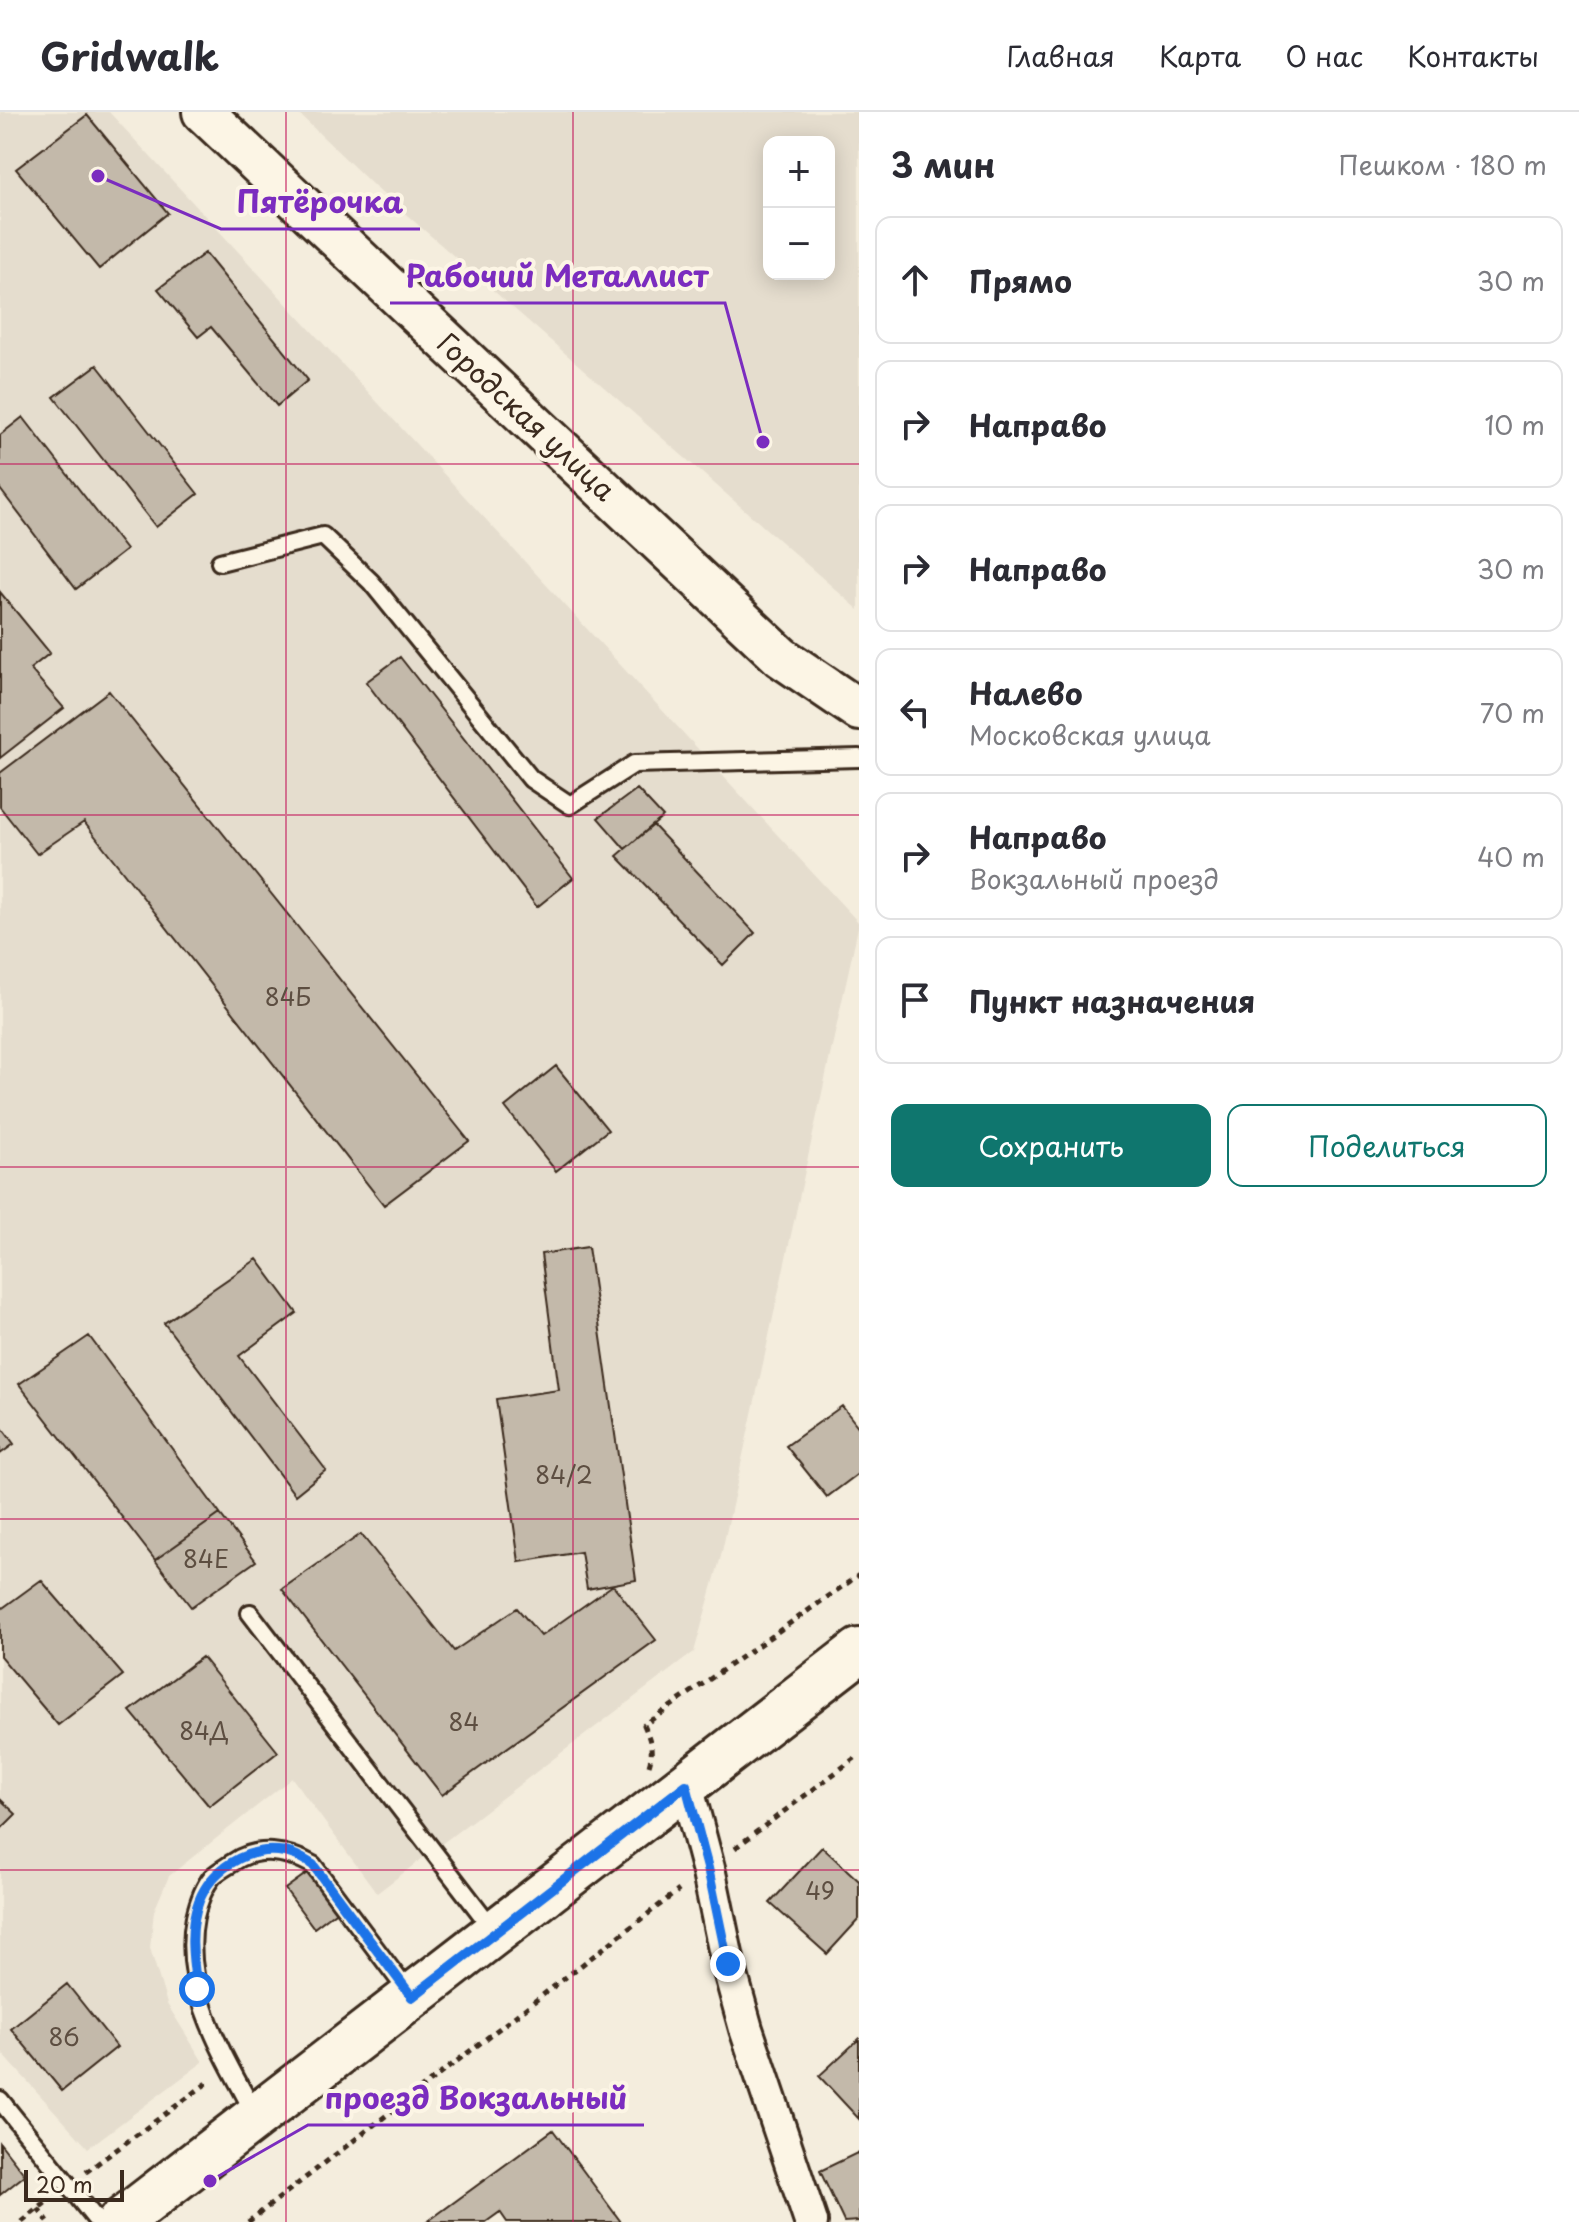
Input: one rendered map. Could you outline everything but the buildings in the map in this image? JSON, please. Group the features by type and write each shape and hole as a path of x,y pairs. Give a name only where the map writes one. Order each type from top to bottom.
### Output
{"main road":[{"path":"120,2222 859,1651"}],"street":[{"name":"Городская улица","path":"203,112 781,657 859,710"},
{"path":"686,1785 746,2029 811,2222"}],"lane":[{"path":"220,562 323,536 371,582 531,779 570,805 634,764 859,758"},
{"path":"250,1613 496,1932"},
{"path":"257,2116 219,2047 197,1989 192,1931 198,1902 212,1877 242,1856 276,1851 296,1855 313,1865 412,1997"},
{"path":"0,2100 98,2222"}],"path":[{"path":"248,2222 859,1755"},
{"path":"38,2209 48,2222"}],"shaded area":[{"path":"0,112 109,112 859,923 721,1556 694,1652 377,1893 292,1778 169,1876 154,1911 150,1948 167,2004 203,2062 88,2148 0,2051"},
{"path":"297,112 859,112 859,610 376,188"}],"place":[{"name":"Пятёрочка","path":"98,176"},
{"name":"Рабочий Металлист","path":"763,442"},
{"name":"проезд Вокзальный","path":"210,2181"}],"route":[{"path":"197,1989 192,1931 198,1902 212,1877 242,1856 276,1851 296,1855 313,1865 412,1997 686,1785 708,1868 728,1964"}]}
